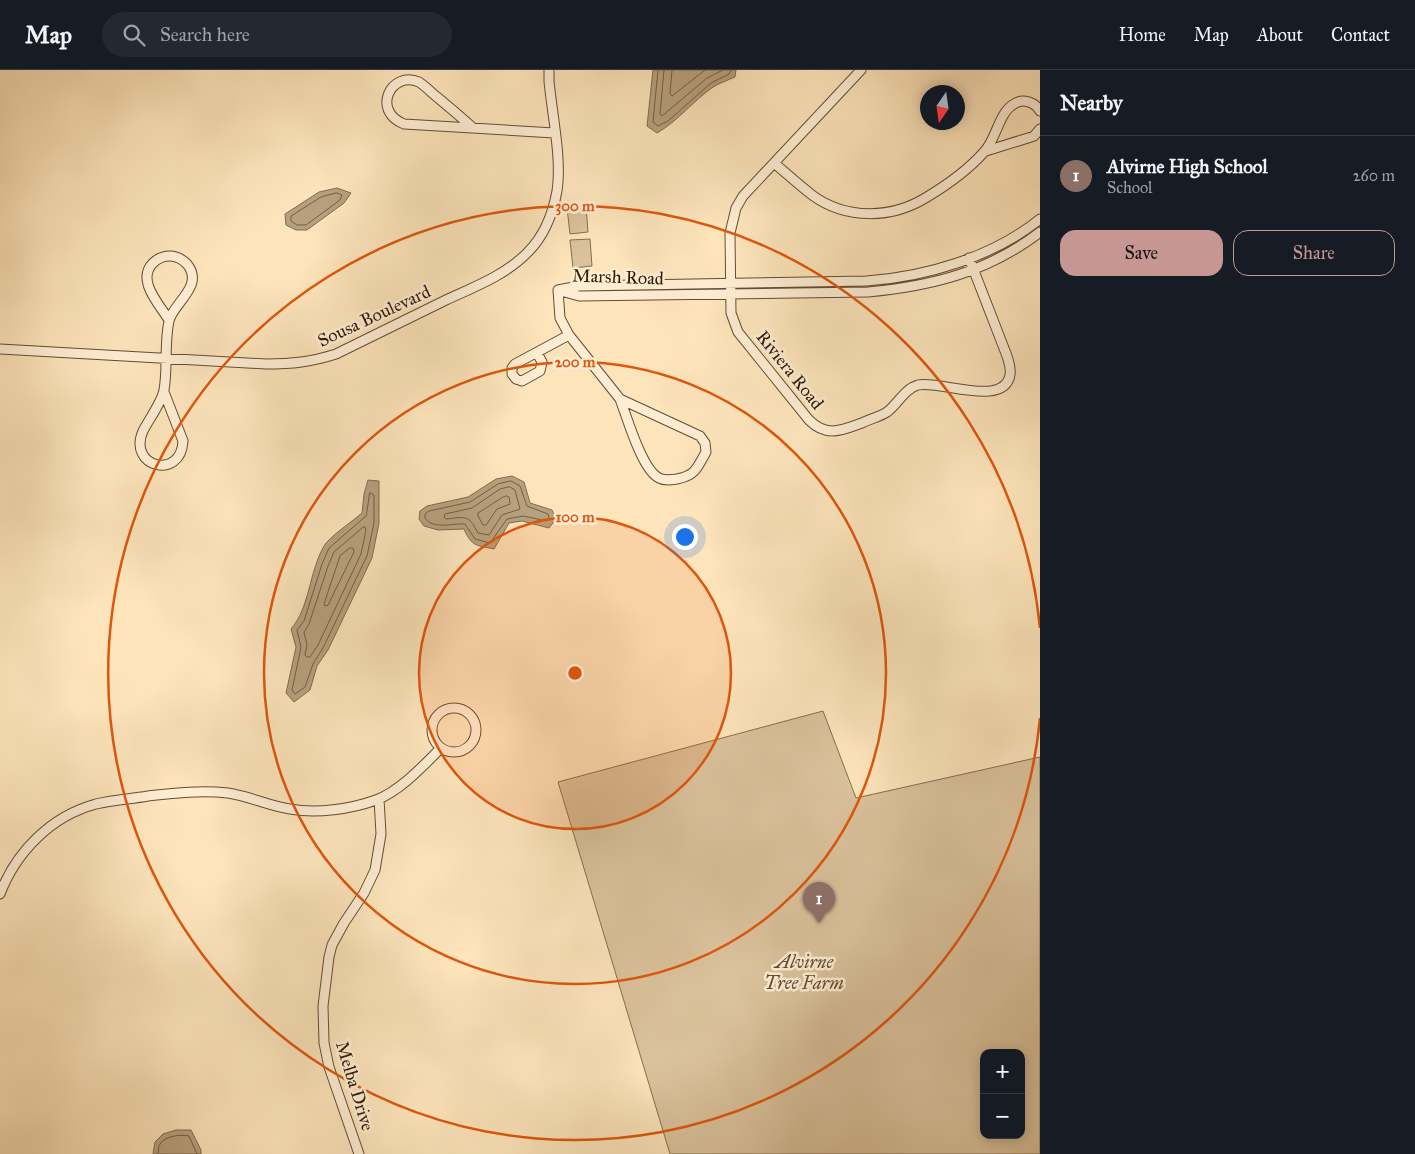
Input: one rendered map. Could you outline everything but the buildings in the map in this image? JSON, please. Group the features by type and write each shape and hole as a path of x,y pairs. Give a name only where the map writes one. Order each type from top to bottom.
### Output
{"street":[{"name":"Sousa Boulevard","path":"0,349 290,364 313,361 336,354 490,279 515,264 528,252 548,222 557,189 558,159 549,81 550,70"},
{"path":"730,294 730,233 736,208 743,196 861,70"},
{"path":"473,128 418,82 404,80 391,88 386,102 388,109 397,121 404,124 554,133"},
{"path":"774,163 812,195 825,202 854,213 884,213 914,205 953,179 986,151 1010,106 1015,103 1028,102 1033,104 1040,112"},
{"path":"986,151 1034,136 1040,129"},
{"name":"Marsh Road","path":"558,290 579,286 891,279 946,266 970,258 1030,227 1040,218"},
{"path":"1030,227 1039,236"},
{"name":"Marsh Road","path":"558,290 579,296 868,292 915,286 974,270 1039,236"},
{"path":"164,392 144,429 140,443 140,449 148,461 161,466 175,461 183,449 183,441 164,392 169,320 192,283 190,268 185,262 172,256 158,258 153,263 147,276 150,290 169,320"},
{"name":"Riviera Road","path":"730,294 731,313 738,332 813,424 823,430 835,432 885,413 910,388 920,385 983,391 999,389 1004,386 1010,374 1007,356 970,258"},
{"path":"558,290 560,318 569,335 620,400 641,455 655,476 669,480 686,477 695,472 706,452 705,443 700,436 620,400"},
{"path":"537,353 569,335"},
{"path":"450,709 458,709 470,716 476,728 472,742 461,751 454,752 441,748 433,736 434,721 438,715 450,709"},
{"path":"0,894 17,860 42,833 73,813 96,804 180,792 229,793 290,809 340,808 378,799 416,774 441,748"},
{"name":"Melba Drive","path":"359,1154 329,1067 324,1043 323,1006 332,945 376,870 382,834 378,799"}],"green space":[{"path":"586,206 588,232 570,234 567,208"},
{"path":"590,239 592,266 573,268 570,240"},
{"name":"Alvirne Tree Farm","path":"823,711 856,798 1040,757 1040,1154 670,1154 558,782"}],"water":[{"path":"653,70 736,70 735,77 713,87 672,123 657,133 647,126"},
{"path":"337,188 351,193 344,203 307,230 296,230 286,225 285,214 319,192"},
{"path":"512,476 524,482 530,503 552,510 556,519 549,528 522,521 509,523 494,549 472,542 464,529 438,530 424,526 419,519 420,511 427,506 468,497 496,479"},
{"path":"368,480 379,481 379,523 372,558 328,650 317,666 310,690 294,702 286,693 296,647 291,629 306,600 315,567 324,546 362,513"},
{"path":"176,1130 191,1130 201,1150 201,1154 153,1154 155,1142 163,1134"}],"place":[{"name":"Alvirne High School","path":"819,923"}]}
